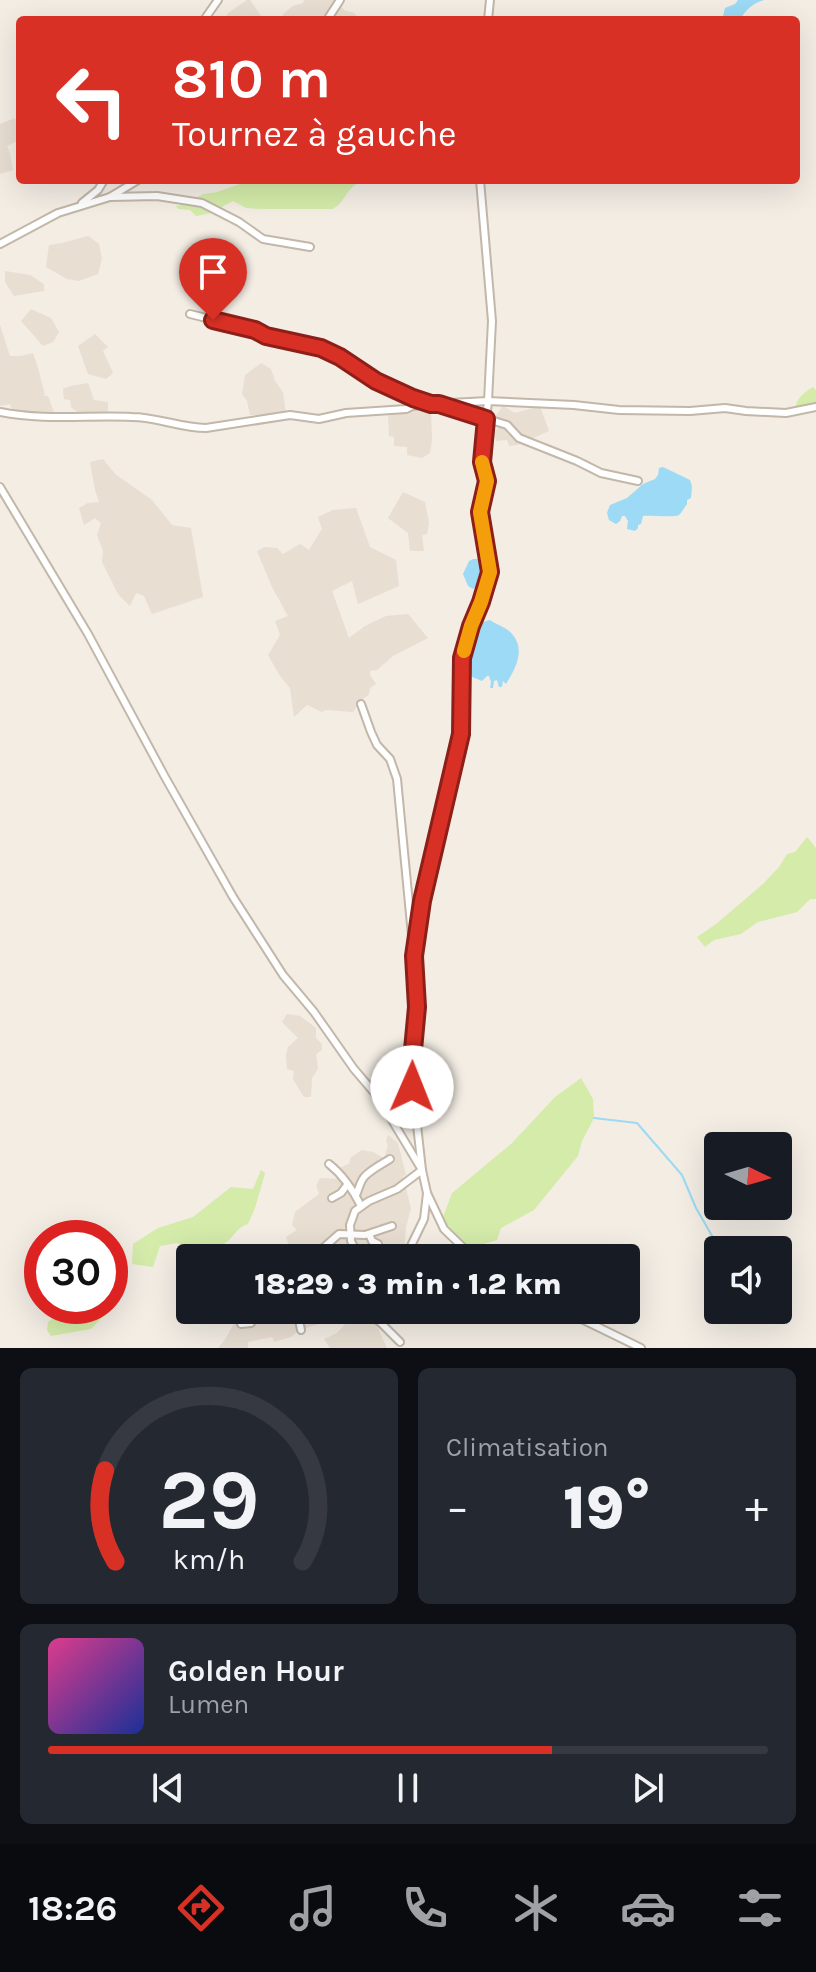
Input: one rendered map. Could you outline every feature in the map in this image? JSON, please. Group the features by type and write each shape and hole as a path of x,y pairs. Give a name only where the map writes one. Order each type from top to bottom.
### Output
{"street":[{"path":"76,207 102,184"},
{"path":"0,244 37,223 110,197 131,184"},
{"path":"414,956 422,901 461,734 462,658 490,572 480,512 487,481 482,462 492,321 480,184"},
{"path":"110,197 157,196 202,203 239,222 263,239 310,247"},
{"path":"190,314 321,348 376,381 431,404"},
{"path":"439,404 488,401 619,410 725,408 786,413 816,407"},
{"path":"0,412 38,417 134,417 206,428 290,415 319,419 346,413 439,404 507,425 519,438 601,473 638,481"},
{"path":"411,415 412,406"},
{"path":"0,487 88,634 233,897 283,975 378,1097 422,1170"},
{"path":"361,704 377,745 390,759 397,779 414,956 417,1007 411,1071 422,1170 427,1193 444,1229 460,1244"},
{"path":"356,1195 364,1177 390,1159"},
{"path":"329,1164 339,1172 361,1206"},
{"path":"353,1244 349,1234 352,1217 361,1206 397,1189 422,1170"},
{"path":"332,1198 347,1185"},
{"path":"412,1244 424,1219 427,1193"},
{"path":"328,1244 339,1234 369,1234 392,1226"},
{"path":"369,1234 372,1241 378,1244"},
{"path":"300,1324 301,1330"},
{"path":"382,1324 400,1342"},
{"path":"592,1324 641,1348"}],"shaded area":[{"path":"250,0 261,16 226,16"},
{"path":"304,0 339,0 337,2 344,10 357,16 283,16 293,6"},
{"path":"15,118 16,121 16,142 7,146 13,170 0,174 0,124"},
{"path":"88,236 99,244 102,259 98,274 79,281 67,279 46,267 49,245"},
{"path":"5,271 30,275 44,284 44,291 14,296 5,282"},
{"path":"31,309 51,318 59,332 53,342 43,346 21,321"},
{"path":"0,325 10,356 33,353 45,396 48,396 55,415 14,414 10,404 0,406"},
{"path":"95,334 108,347 103,351 113,373 106,379 88,374 78,346"},
{"path":"261,363 271,369 283,392 286,414 250,415 242,394 245,375"},
{"path":"88,383 94,400 108,402 108,414 80,414 71,407 70,400 64,399 63,389"},
{"path":"503,406 515,413 540,406 549,431 517,445 509,446 507,440 496,441 494,433 502,422 493,419"},
{"path":"431,407 430,453 422,458 407,455 407,447 394,446 394,437 389,436 388,413"},
{"path":"103,459 115,474 152,500 172,525 191,528 203,597 152,614 144,596 136,593 130,606 118,594 102,562 103,551 97,535 101,523 95,518 84,525 79,508 99,502 90,462"},
{"path":"403,492 425,502 429,523 427,534 422,535 424,551 410,551 408,533 388,518"},
{"path":"356,508 370,547 396,560 399,586 358,604 352,581 332,591 349,638 386,616 408,614 428,638 393,656 377,670 370,671 376,684 353,712 322,712 307,705 294,717 290,688 268,655 280,635 275,621 288,616 257,551 265,547 277,548 283,554 300,544 309,550 322,529 318,517 333,510"},
{"path":"287,1014 300,1016 316,1028 316,1038 322,1044 322,1050 316,1054 318,1069 312,1078 311,1097 304,1097 293,1079 294,1071 287,1069 288,1047 298,1038 282,1022"},
{"path":"388,1135 398,1143 406,1175 403,1176 411,1209 405,1244 288,1244 286,1237 297,1230 292,1225 295,1212 319,1194 316,1186 320,1178 341,1179 336,1172 362,1150 384,1158 388,1146"},
{"path":"234,1324 319,1324 274,1342 272,1337 248,1342 248,1348 218,1348"},
{"path":"345,1324 376,1324 387,1348 330,1348 324,1339 337,1333"}],"green space":[{"path":"240,184 358,184 333,209 246,208 233,201 211,213 196,216 190,210 176,206 203,194"},
{"path":"813,387 816,390 816,405 806,404 795,408 800,397"},
{"path":"807,837 816,848 816,899 810,899 797,912 758,922 741,934 714,940 705,947 697,937 763,884 787,854 795,852"},
{"path":"581,1078 593,1099 594,1118 578,1156 534,1210 501,1228 497,1240 465,1244 448,1227 443,1217 452,1193 512,1143 555,1097"},
{"path":"261,1170 265,1173 248,1224 225,1243 160,1246 153,1267 132,1264 133,1244 158,1228 193,1217 231,1187 253,1189"},
{"path":"48,1324 96,1324 91,1329 51,1336"}],"water":[{"path":"738,0 764,0 750,7 743,16 723,16 725,8"},
{"path":"659,468 690,480 692,486 691,498 679,515 643,516 635,531 627,529 625,516 616,524 609,520 607,513 610,505 627,498 643,484 655,479"},
{"path":"473,559 484,561 487,571 479,586 473,589 468,586 463,574"},
{"path":"490,620 511,633 519,648 517,661 506,684 503,681 502,687 499,687 497,680 493,688 490,688 489,676 482,681 470,676 467,663 472,659 465,660 471,646 473,625"}],"waterway":[{"path":"594,1118 637,1123 682,1175 712,1236"}],"slow traffic":[{"path":"464,651 490,572 480,512 487,481 482,462"}],"route":[{"path":"213,320 321,348 376,381 413,398 486,419 482,462 487,481 480,512 490,572 462,658 461,734 422,901 413,974 417,1007 412,1087"}]}
